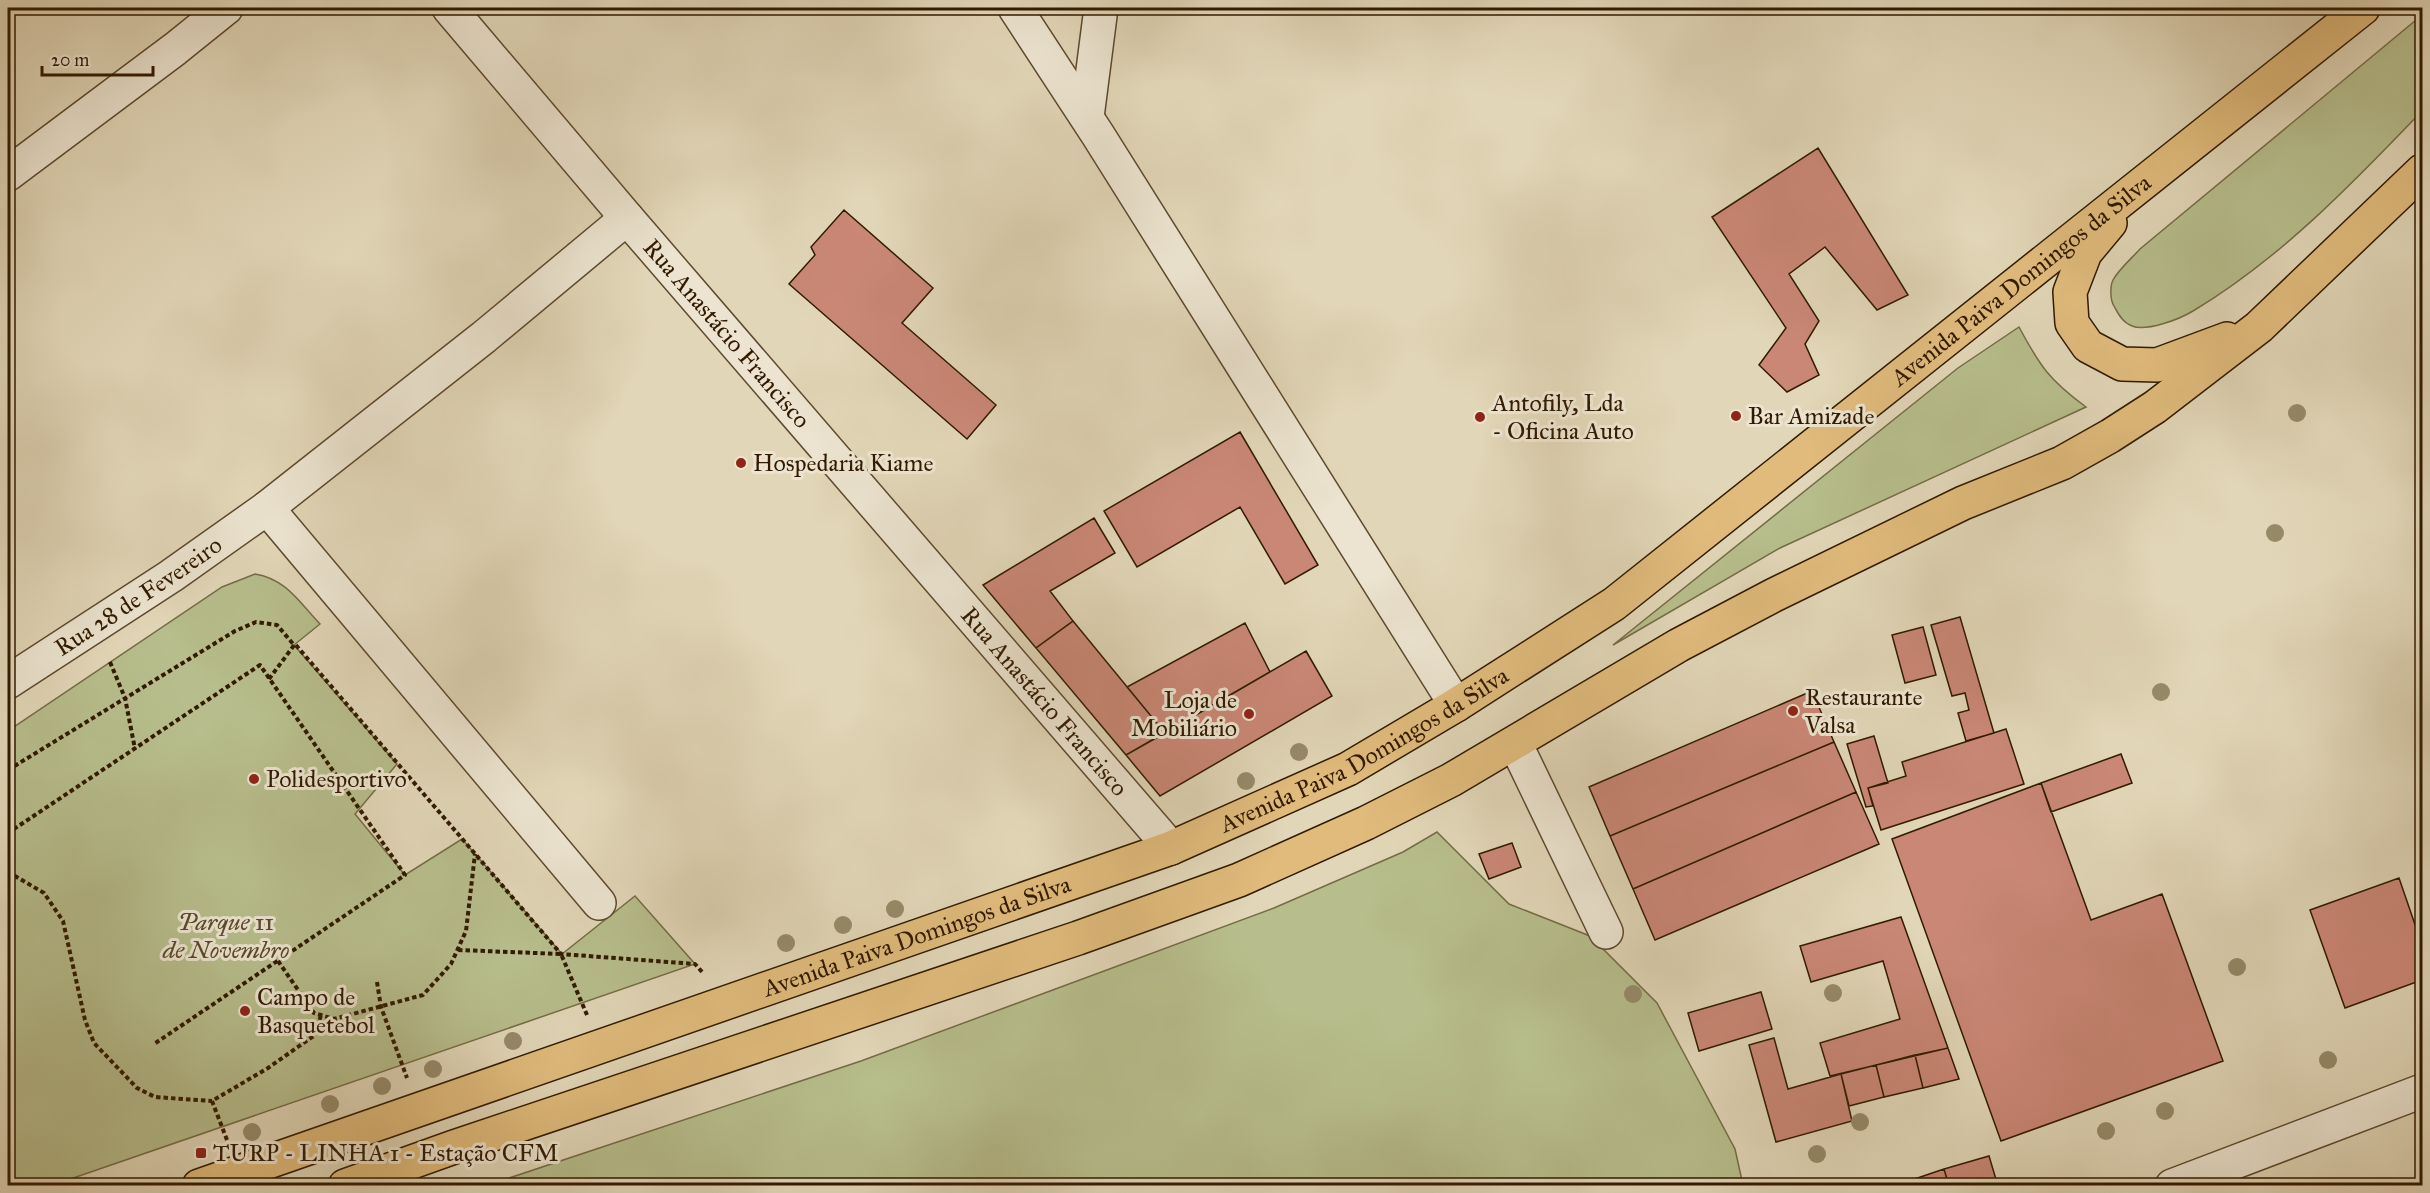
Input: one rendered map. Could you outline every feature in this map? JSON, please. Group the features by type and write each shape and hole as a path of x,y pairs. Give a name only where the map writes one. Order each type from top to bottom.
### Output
{"main road":[{"name":"Avenida Paiva Domingos da Silva","path":"199,1185 1171,848 1348,769 1456,705 1614,604 2362,8"},
{"path":"345,1185 1078,938 1239,880 1376,818 1450,780 1679,645 1774,595 1963,503 2062,464 2155,408 2259,327 2422,171"},
{"path":"2139,185 2085,254 2070,292 2072,323 2088,346 2121,364 2157,365 2259,327"}],"street":[{"path":"8,174 175,50 226,8"},
{"name":"Rua Anastácio Francisco","path":"449,8 627,218 1171,848"},
{"path":"1015,8 1087,117 1456,705"},
{"path":"1087,117 1101,8"},
{"name":"Rua 28 de Fevereiro","path":"8,682 171,576 267,508 484,337 627,218"},
{"path":"267,508 599,903"},
{"path":"1515,743 1606,932"},
{"path":"2172,1185 2422,1091"}],"path":[{"path":"8,770 235,631 256,622 277,625 294,645"},
{"path":"269,679 295,644 475,854 466,931 451,964 423,995 334,1019 314,1013 278,960"},
{"path":"110,662 125,698 135,748"},
{"path":"8,828 11,831 260,665 405,875 154,1044"},
{"path":"8,872 44,893 63,921 85,1020 94,1043 137,1088 155,1096 212,1101 268,1068 315,1035 321,1015"},
{"path":"458,950 561,954 591,1024"},
{"path":"377,982 381,1007 410,1088"},
{"path":"212,1101 228,1142"}],"green space":[{"path":"2422,15 2422,111 2396,138 2314,219 2256,268 2225,290 2187,314 2163,324 2138,327 2129,325 2123,320 2112,300 2112,283 2140,249"},
{"path":"2019,327 2046,372 2086,407 1780,548 1613,645 1958,368"},
{"name":"Parque 11 de Novembro","path":"255,574 284,586 320,624 294,645 397,764 355,814 405,875 462,839 562,954 635,896 695,964 53,1185 8,1185 8,731 222,587"},
{"path":"1437,832 1509,904 1590,936 1657,1003 1735,1149 1743,1185 485,1186 861,1061 1274,908 1403,852"}],"building":[{"path":"1818,148 1908,295 1877,310 1825,247 1789,274 1819,321 1805,344 1819,375 1787,392 1759,365 1786,328 1712,217"},
{"path":"844,210 933,288 902,323 996,405 967,439 789,284 815,255 811,247"},
{"path":"1240,432 1318,565 1285,584 1240,507 1137,567 1104,511"},
{"path":"1094,518 1115,553 1050,591 1073,621 1036,648 983,585"},
{"path":"1960,617 1994,733 1966,741 1958,713 1969,710 1965,693 1952,696 1931,625"},
{"path":"1073,621 1165,733 1126,755 1036,648"},
{"path":"1245,623 1270,672 1165,733 1127,687"},
{"path":"1923,627 1936,675 1905,683 1892,635"},
{"name":"Loja de Mobiliário","path":"1306,651 1332,696 1160,796 1126,755"},
{"path":"1812,691 1834,742 1610,836 1589,787"},
{"path":"2006,729 2024,784 1881,830 1868,788 1906,776 1902,762"},
{"path":"1874,736 1888,783 1868,788 1873,806 1866,807 1847,744"},
{"path":"1834,742 1856,792 1633,889 1610,836"},
{"path":"2121,754 2132,783 2051,812 2041,783"},
{"path":"2041,783 2091,920 2162,894 2223,1061 2001,1141 1892,839"},
{"path":"1856,792 1879,844 1655,940 1633,889"},
{"path":"1512,843 1521,867 1489,879 1479,854"},
{"path":"2399,878 2422,945 2422,980 2345,1008 2310,910"},
{"path":"1901,917 1948,1048 1830,1076 1820,1043 1900,1019 1883,961 1811,982 1800,946"},
{"path":"1761,992 1772,1029 1699,1051 1688,1013"},
{"path":"1774,1038 1788,1089 1841,1074 1852,1121 1776,1142 1749,1045"},
{"path":"1948,1048 1959,1079 1923,1088 1915,1055"},
{"path":"1915,1055 1923,1088 1884,1097 1876,1065"},
{"path":"1876,1065 1884,1097 1849,1106 1841,1074"},
{"path":"1989,1156 1998,1186 1949,1186 1944,1169"},
{"path":"1944,1169 1949,1186 1894,1186"}],"place":[{"name":"Bar Amizade","path":"1736,416"},
{"name":"Antofily, Lda - Oficina Auto","path":"1480,417"},
{"name":"Hospedaria Kiame","path":"741,463"},
{"name":"Restaurante Valsa","path":"1793,711"},
{"name":"Loja de Mobiliário","path":"1249,714"},
{"name":"Polidesportivo","path":"254,779"},
{"name":"Campo de Basquetebol","path":"245,1011"},
{"name":"TURP - LINHA 1 - Estação CFM","path":"201,1153"}]}
